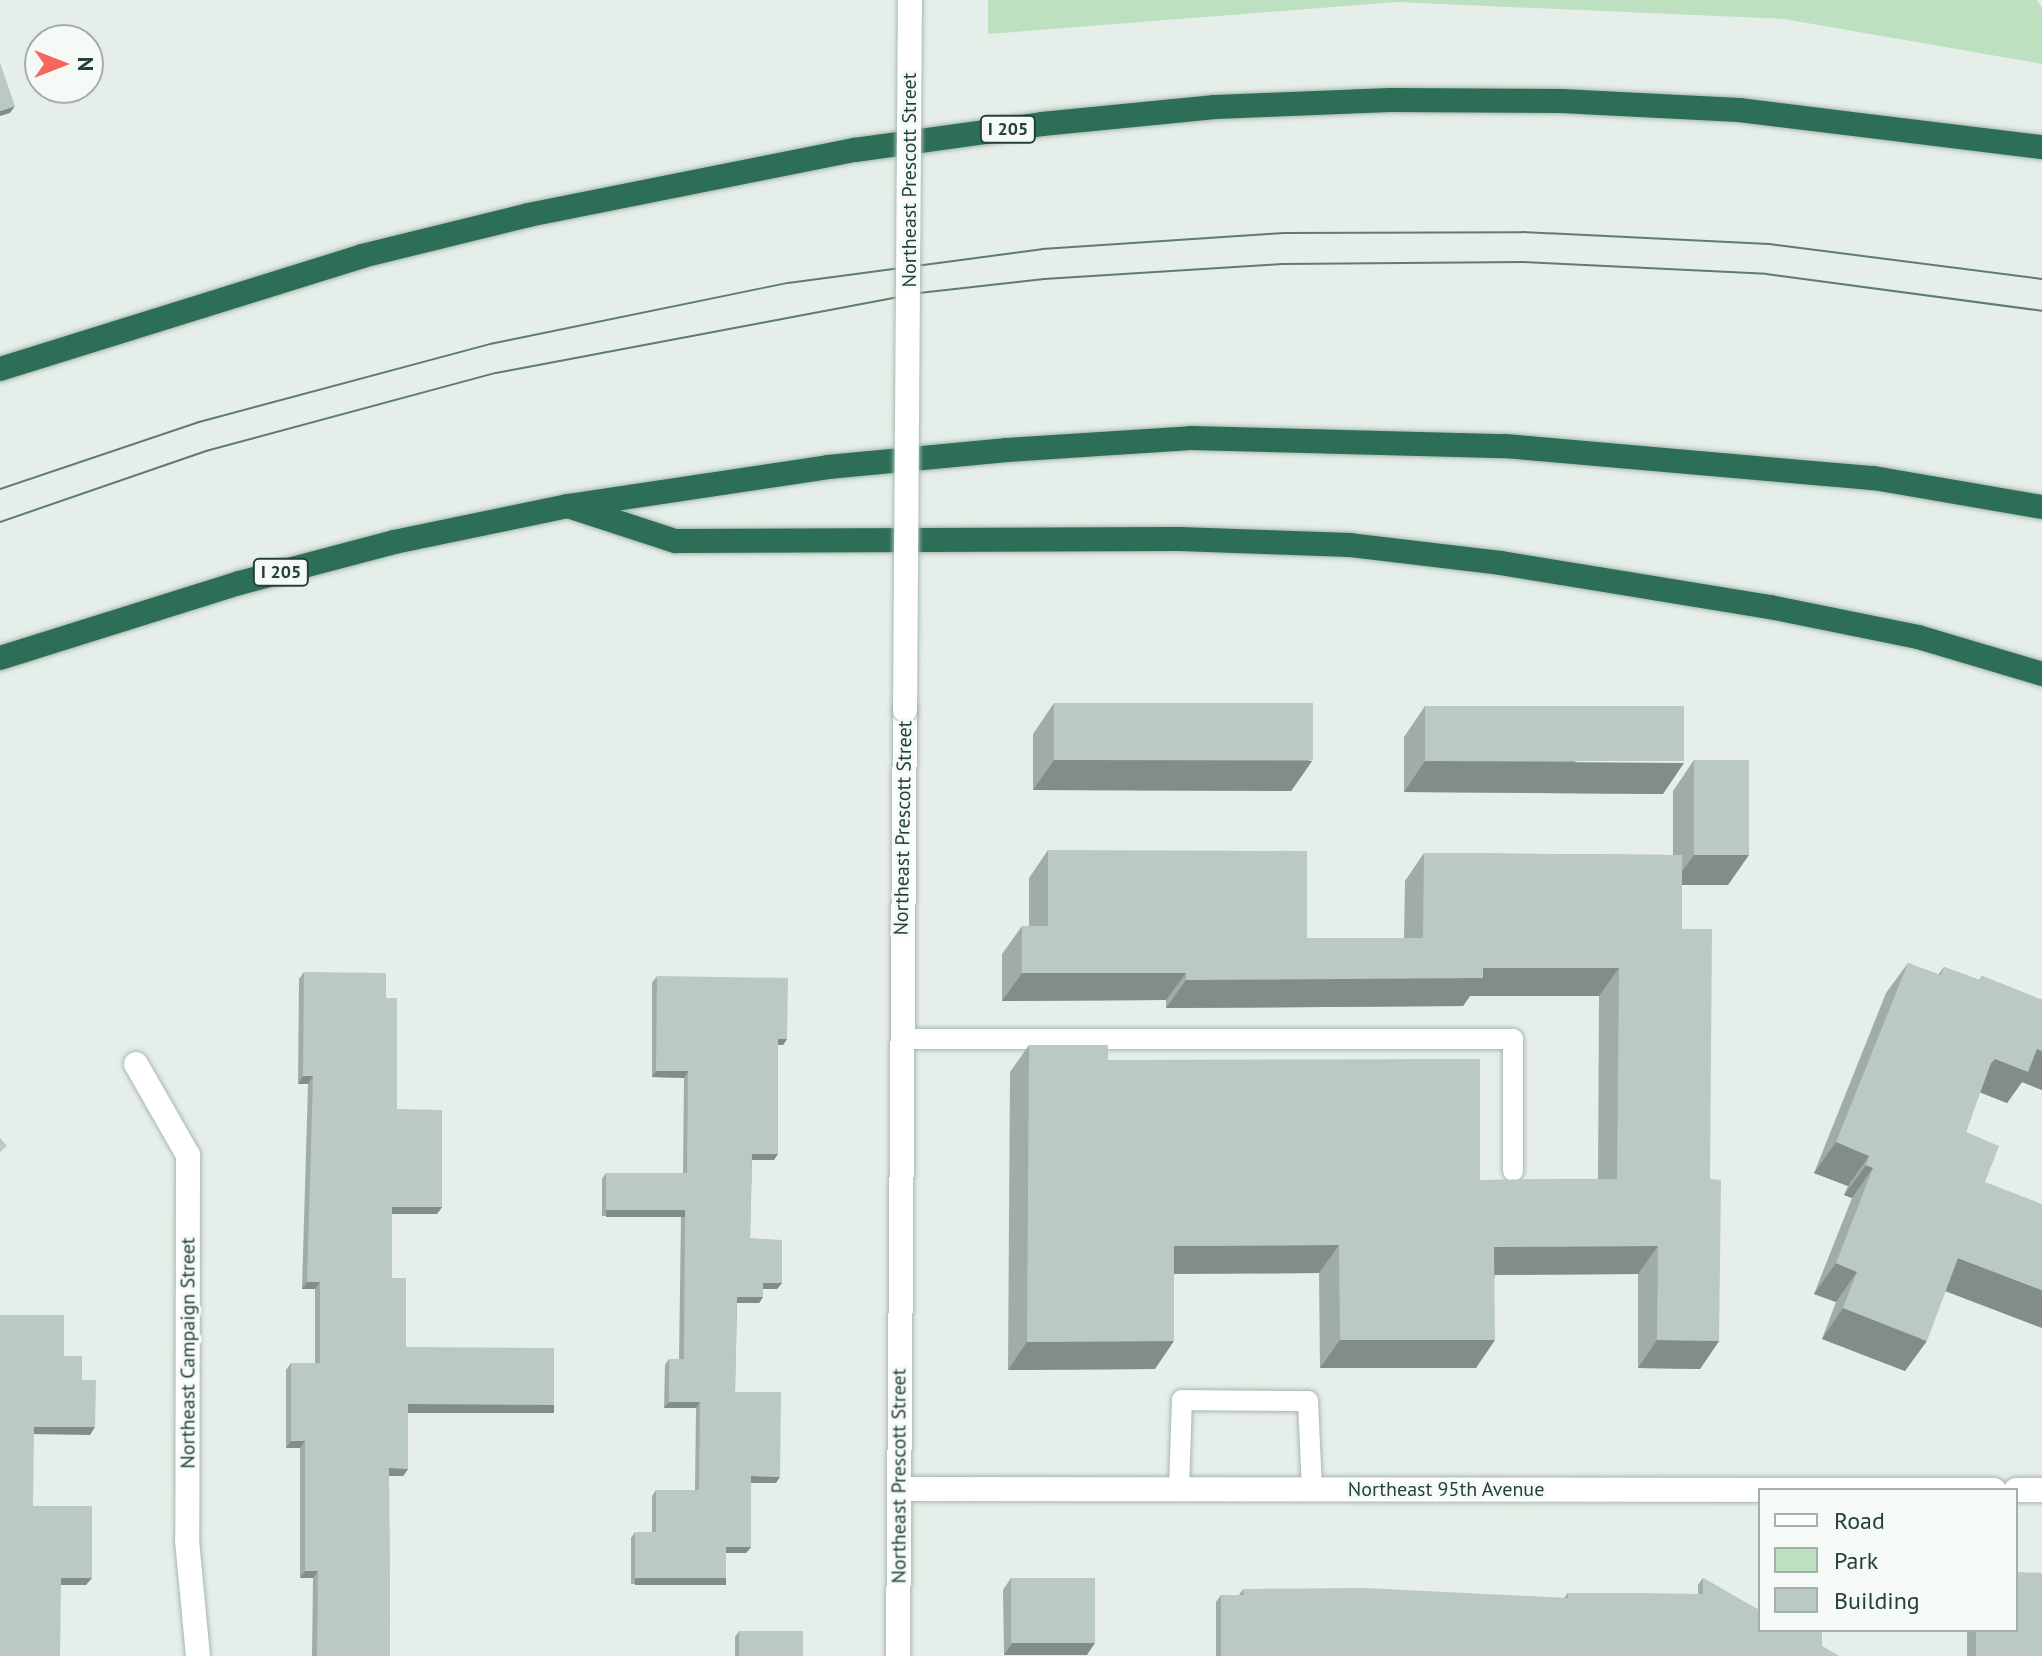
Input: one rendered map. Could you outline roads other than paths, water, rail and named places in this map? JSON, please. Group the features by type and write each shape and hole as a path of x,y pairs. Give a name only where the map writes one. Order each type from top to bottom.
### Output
{"highway":[{"name":"I 205","path":"0,369 332,265 529,215 840,153 1042,124 1215,107 1391,100 1561,101 1739,110 2042,147"},
{"name":"I 205","path":"0,658 267,576 568,506 828,467 1205,438 1366,439 1671,457 1874,478 2042,507"},
{"path":"568,506 675,541 1179,539 1350,545 1577,574 1770,607 1918,637 2042,674"}],"street":[{"name":"Northeast Prescott Street","path":"898,1656 910,0"},
{"name":"Northeast Campaign Street","path":"136,1064 188,1155 187,1540 198,1656"},
{"name":"Northeast 95th Avenue","path":"899,1489 1758,1490"},
{"path":"2018,1490 2042,1490"}],"lane":[{"path":"901,1039 1513,1039 1513,1171"},
{"path":"1179,1489 1182,1400 1308,1401 1312,1489"}],"tram line":[{"path":"0,489 199,422 490,344 788,283 1042,249 1283,233 1522,232 1769,244 2042,279"},
{"path":"0,522 206,451 496,373 919,293 1044,279 1283,264 1523,262 1766,274 2042,311"}]}
